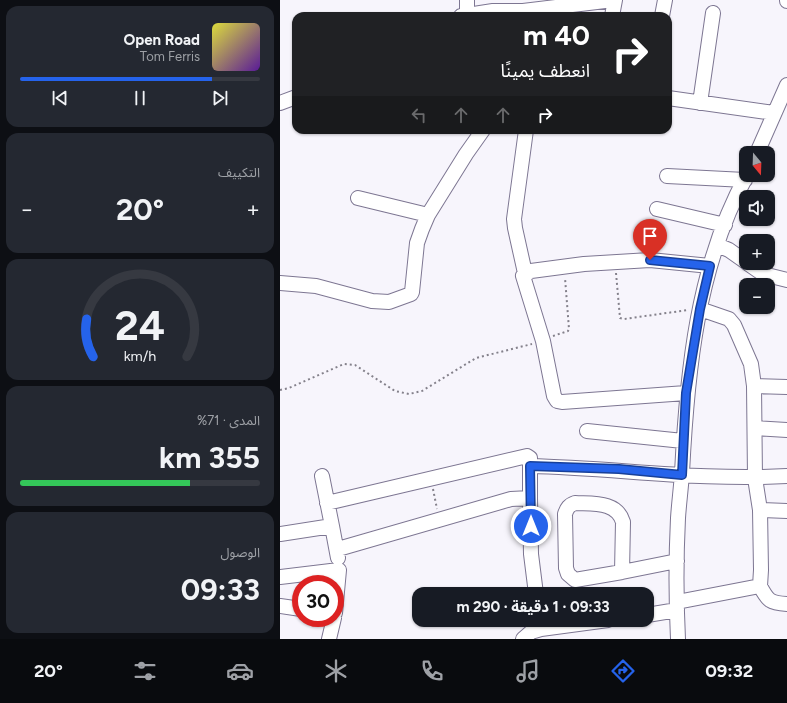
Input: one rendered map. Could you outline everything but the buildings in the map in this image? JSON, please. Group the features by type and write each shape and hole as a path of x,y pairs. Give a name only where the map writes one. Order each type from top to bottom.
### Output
{"street":[{"path":"465,12 467,0"},
{"path":"513,12 523,11 546,4 614,0 612,12"},
{"path":"663,12 665,0"},
{"path":"700,103 713,13"},
{"path":"761,146 774,113 785,93"},
{"path":"280,103 292,98"},
{"path":"672,99 774,113"},
{"path":"280,283 316,286 372,301 389,302 407,296 412,292 417,243 428,215 480,134"},
{"path":"525,134 514,219 515,228 525,273 523,278 543,341 554,396 557,401 562,402 686,393"},
{"path":"667,176 739,177"},
{"path":"678,639 678,517 682,475 686,393 700,309 710,266 725,225 744,182"},
{"path":"358,198 428,215"},
{"path":"657,210 725,225"},
{"path":"717,245 729,250 739,258"},
{"path":"525,273 564,267 650,260 710,266"},
{"path":"757,270 763,274 787,280"},
{"path":"700,309 729,319 734,325 751,364 754,386 755,478 760,510 760,586 766,597 772,602 787,604"},
{"path":"754,386 787,387"},
{"path":"755,428 787,430"},
{"path":"587,431 683,440"},
{"path":"327,503 527,456 530,458 531,554 535,587"},
{"path":"530,466 619,469 682,475 755,478 787,476"},
{"path":"322,476 338,549 339,575"},
{"path":"338,549 512,499 530,498"},
{"path":"622,572 622,522 621,516 616,509 609,506 575,503 567,508 565,514 566,568 568,574 574,580 622,572 677,561"},
{"path":"760,510 787,511"},
{"path":"280,534 332,526"},
{"path":"280,577 339,570"},
{"path":"654,613 760,586"},
{"path":"280,606 292,608"},
{"path":"329,639 332,627"},
{"path":"523,639 538,627"}],"path":[{"path":"616,262 620,318 624,319 674,310 700,309"},
{"path":"280,390 289,388 344,364 355,365 395,391 408,394 422,391 476,358 543,341 568,331 564,267"},
{"path":"431,478 440,519"}],"route":[{"path":"531,526 530,466 619,469 682,475 686,393 700,309 710,266 650,260"}]}
